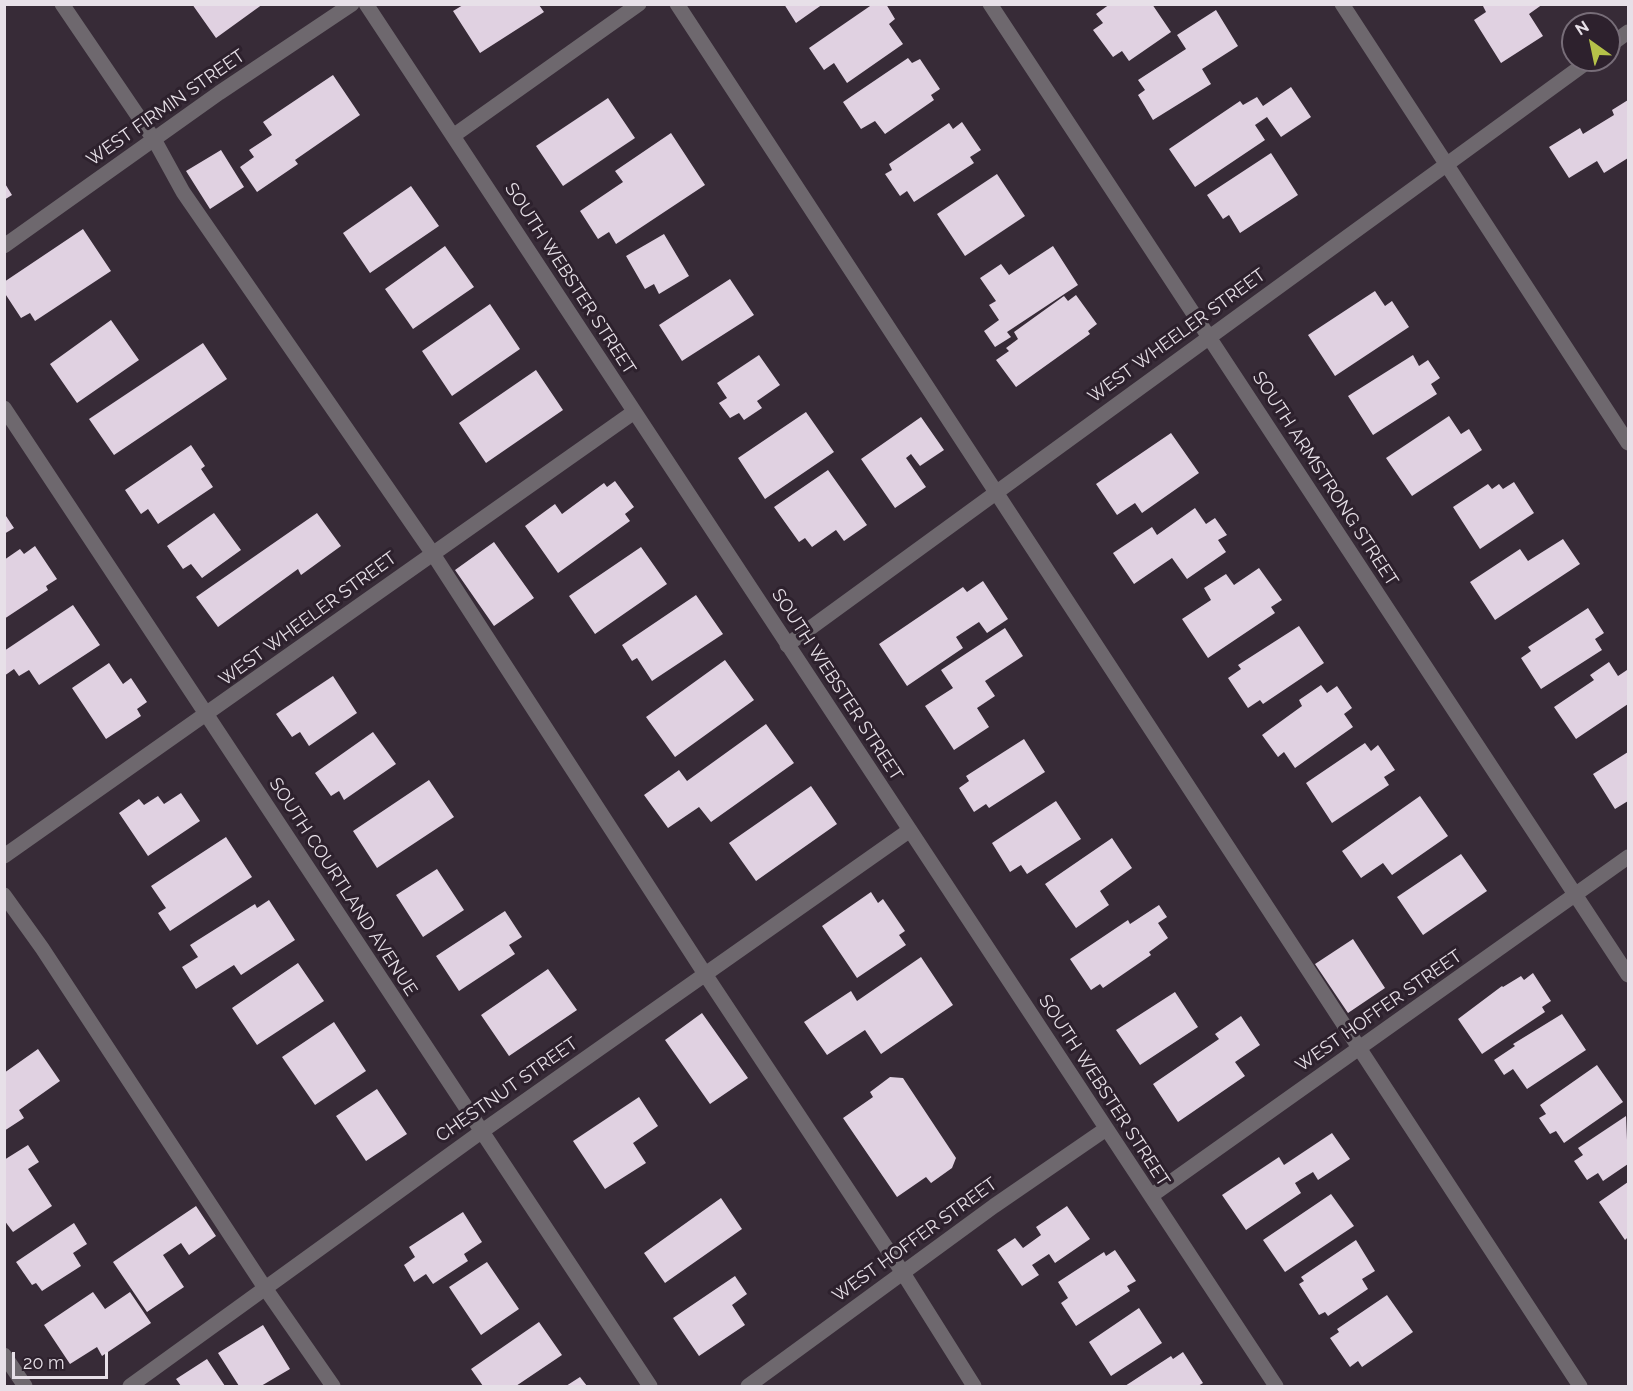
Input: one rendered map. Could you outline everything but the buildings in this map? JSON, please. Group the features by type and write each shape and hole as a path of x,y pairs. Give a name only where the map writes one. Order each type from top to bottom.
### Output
{"street":[{"path":"62,4 155,141 183,192 433,554 705,974 903,1273 974,1386"},
{"name":"WEST FIRMIN STREET","path":"4,246 352,4"},
{"name":"SOUTH WEBSTER STREET","path":"366,4 1276,1386"},
{"path":"453,136 639,4"},
{"path":"677,4 1580,1386"},
{"name":"SOUTH ARMSTRONG STREET","path":"990,4 1629,975"},
{"path":"1342,4 1629,443"},
{"name":"WEST WHEELER STREET","path":"788,645 1574,72"},
{"name":"SOUTH COURTLAND AVENUE","path":"4,408 650,1386"},
{"name":"WEST WHEELER STREET","path":"4,856 207,716 634,412"},
{"name":"CHESTNUT STREET","path":"130,1386 482,1132 910,830"},
{"name":"WEST HOFFER STREET","path":"1151,1196 1629,857"},
{"path":"4,895 42,948 265,1288 333,1386"},
{"name":"WEST HOFFER STREET","path":"748,1386 1106,1129"},
{"path":"4,1355 25,1386"}]}
